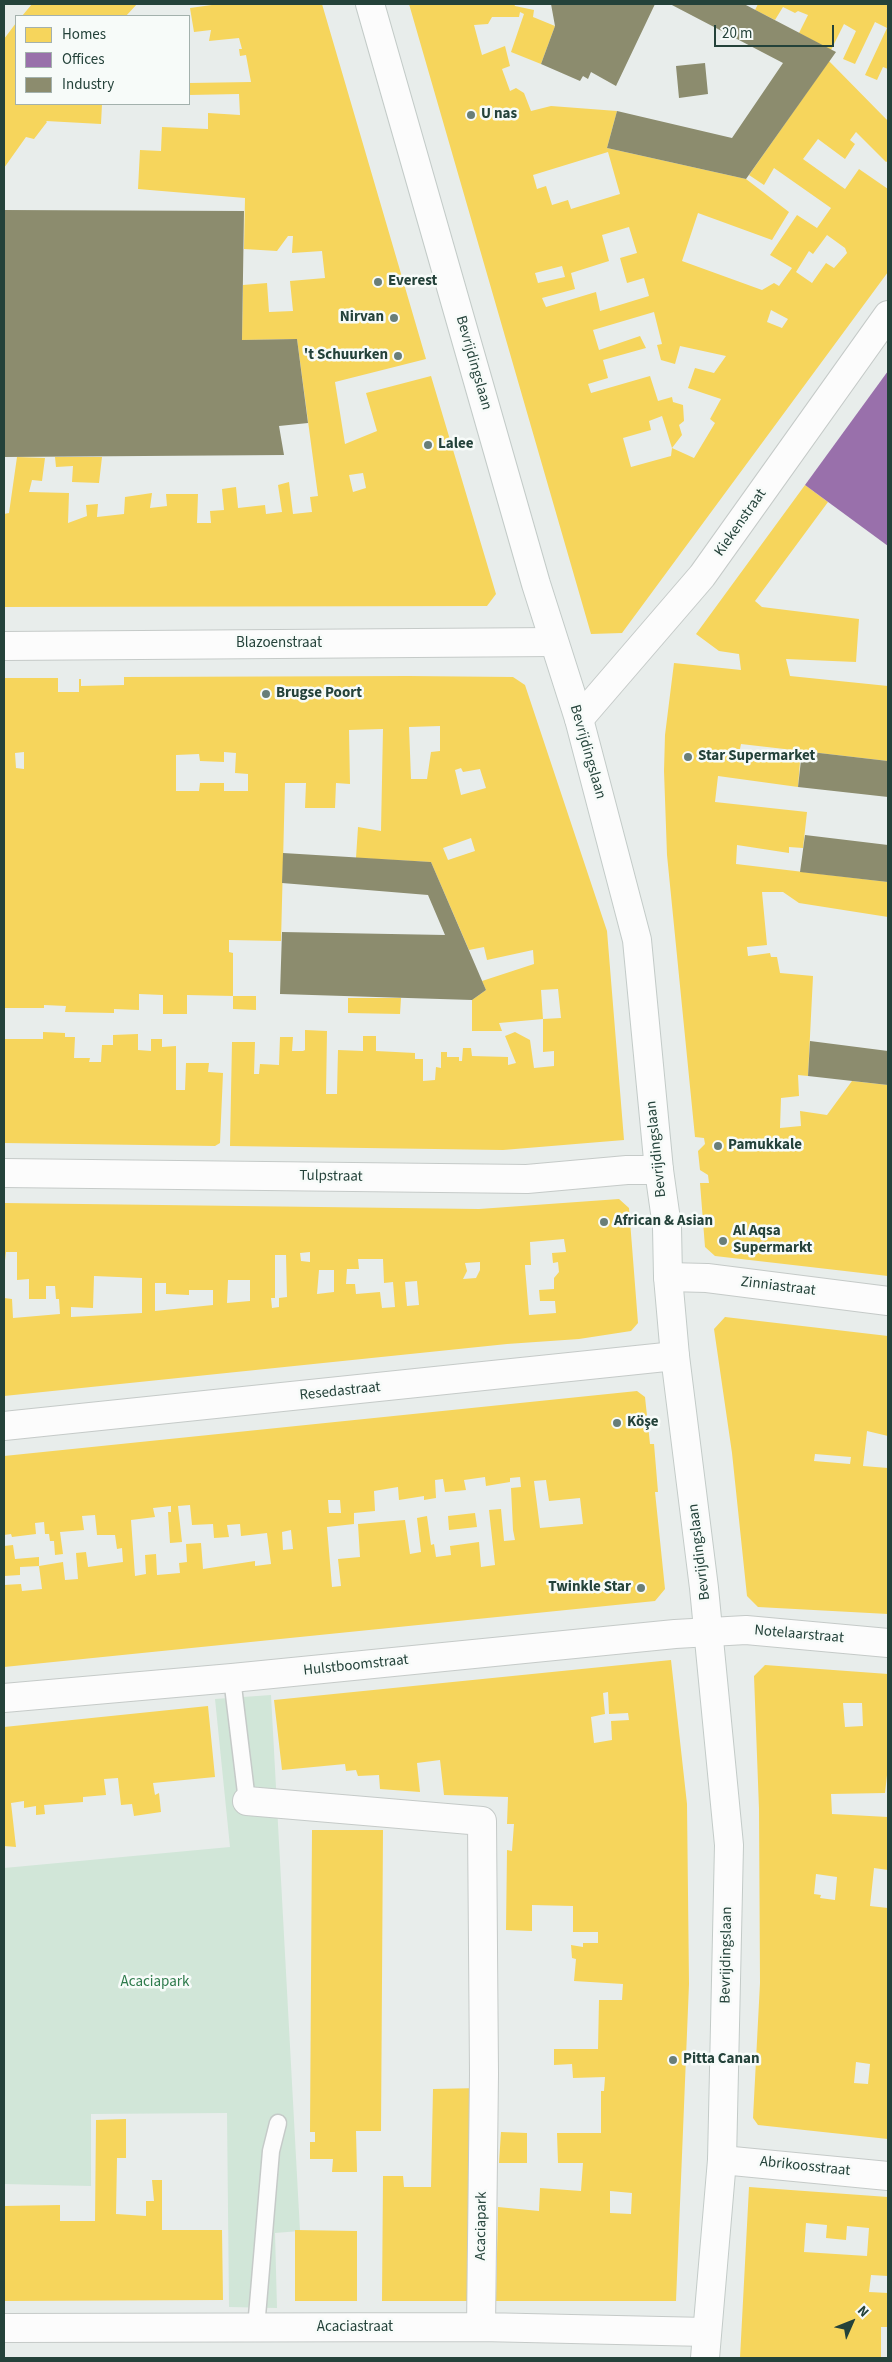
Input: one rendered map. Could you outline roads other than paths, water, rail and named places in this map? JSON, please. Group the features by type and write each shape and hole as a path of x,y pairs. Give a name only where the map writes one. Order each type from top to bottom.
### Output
{"street":[{"name":"Bevrijdingslaan","path":"370,4 553,642 579,720 638,940 666,1227 675,1356 709,1632 729,1845 722,2160 705,2358"},
{"name":"Kiekenstraat","path":"579,720 702,576 888,315"},
{"name":"Blazoenstraat","path":"4,646 553,642"},
{"name":"Tulpstraat","path":"4,1173 527,1178 627,1170 659,1170"},
{"name":"Zinniastraat","path":"668,1277 706,1278 888,1301"},
{"name":"Resedastraat","path":"4,1426 675,1356"},
{"name":"Notelaarstraat","path":"709,1632 746,1630 888,1643"},
{"name":"Hulstboomstraat","path":"4,1698 709,1632"},
{"name":"Acaciapark","path":"246,1801 482,1821 484,2074 481,2327"},
{"name":"Abrikoosstraat","path":"722,2160 888,2176"},
{"name":"Acaciastraat","path":"4,2328 481,2327 707,2332"}],"lane":[{"path":"232,1678 246,1801"},
{"path":"256,2328 272,2152 278,2123"}],"place":[{"name":"U nas","path":"471,115"},
{"name":"Everest","path":"378,282"},
{"name":"Nirvan","path":"394,318"},
{"name":"'t Schuurken","path":"398,356"},
{"name":"Lalee","path":"428,445"},
{"name":"Brugse Poort","path":"266,694"},
{"name":"Star Supermarket","path":"688,757"},
{"name":"Pamukkale","path":"718,1146"},
{"name":"African & Asian","path":"604,1222"},
{"name":"Al Aqsa Supermarkt","path":"723,1241"},
{"name":"Köşe","path":"617,1423"},
{"name":"Twinkle Star","path":"641,1588"},
{"name":"Pitta Canan","path":"673,2060"}]}
